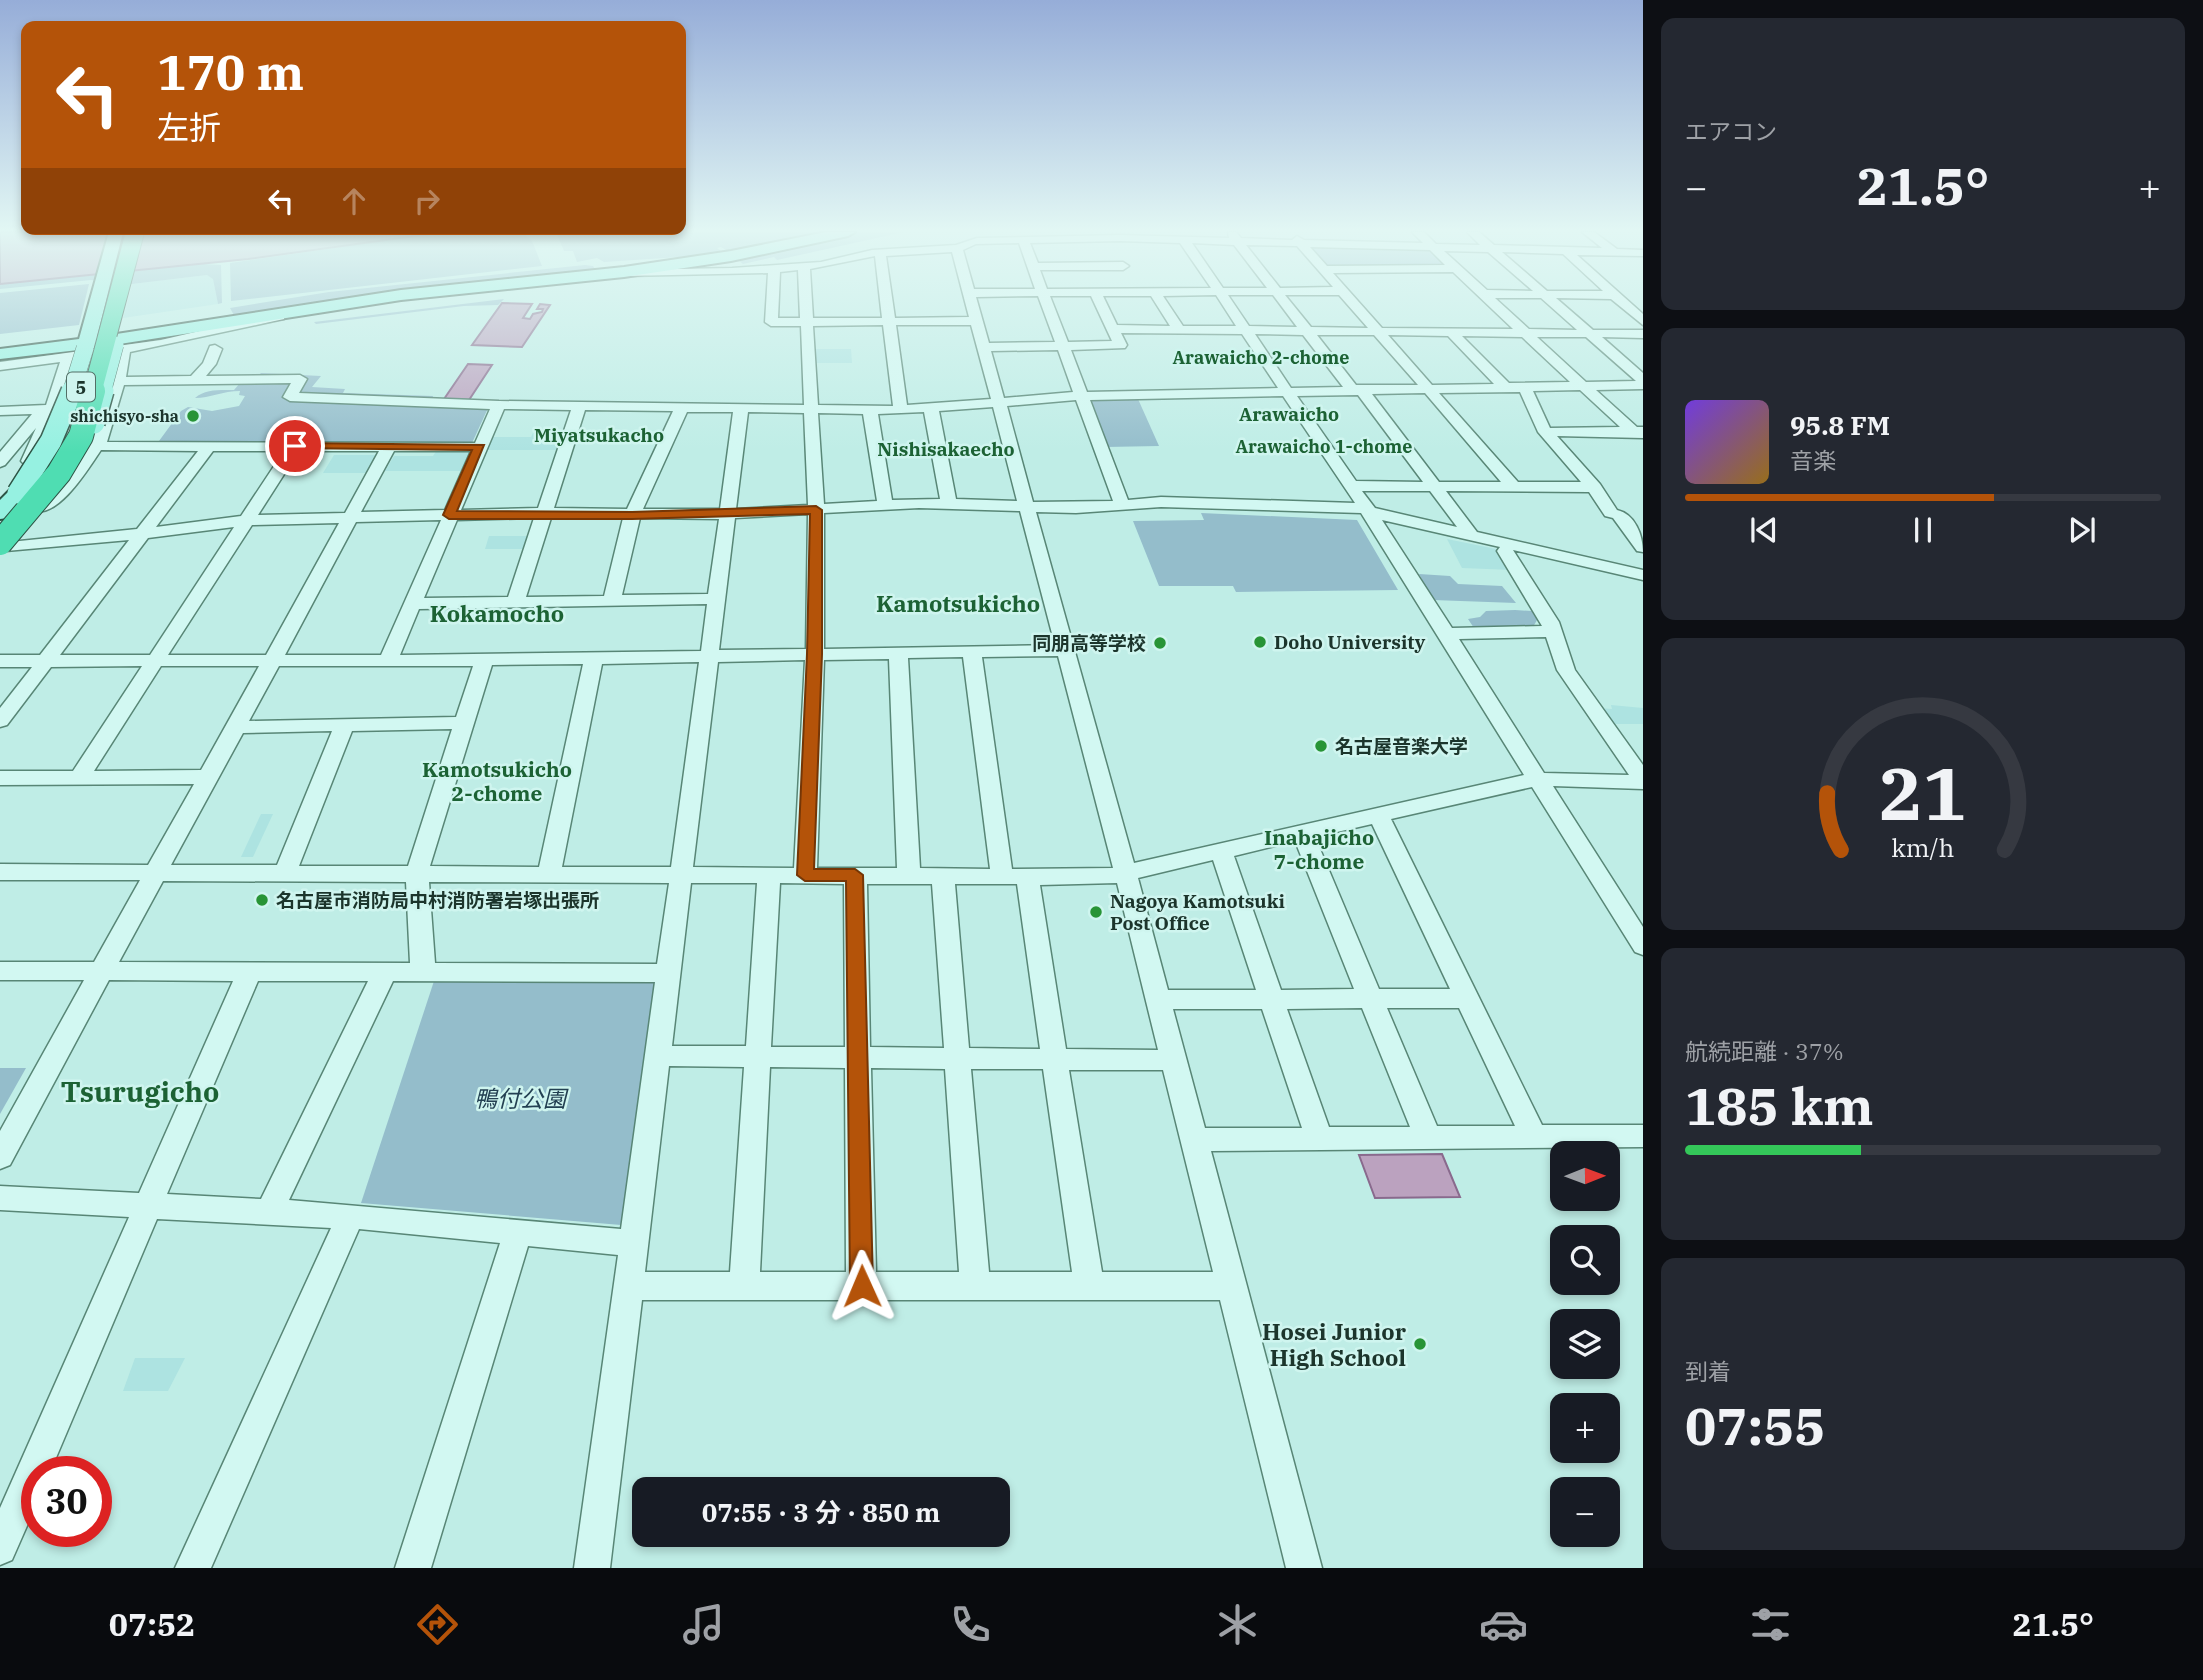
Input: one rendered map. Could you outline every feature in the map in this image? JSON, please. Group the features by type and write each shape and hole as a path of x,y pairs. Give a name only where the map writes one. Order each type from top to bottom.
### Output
{"highway":[{"name":"5","path":"6,509 42,474 72,419 103,305"},
{"name":"5","path":"2,547 59,473 81,436 116,305"}],"main road":[{"path":"6,509 44,458 64,419 96,305"},
{"path":"2,547 45,501 89,436 124,305"},
{"path":"0,354 116,341 331,305"}],"street":[{"path":"772,305 771,322 977,321"},
{"path":"805,305 816,510 814,654 805,875"},
{"path":"888,305 901,410"},
{"path":"973,305 1126,875 1304,1568"},
{"path":"1048,305 1079,396 1122,505"},
{"path":"984,346 1120,345 1102,305"},
{"path":"1164,305 1179,330"},
{"path":"1228,305 1367,510 1643,946"},
{"path":"1286,305 1436,486 1471,535"},
{"path":"1355,305 1514,487"},
{"path":"1494,305 1640,434"},
{"path":"1556,305 1643,383"},
{"path":"1626,305 1643,321"},
{"path":"0,366 161,344 312,308"},
{"path":"1113,329 1643,334"},
{"path":"1451,332 1504,386"},
{"path":"195,380 209,364 215,349"},
{"path":"6,509 6,499 37,447 65,364 125,355 116,380 112,405 97,446 58,497 45,501"},
{"path":"116,380 300,379 290,397 499,405 870,410 931,409 1079,396 1643,383"},
{"path":"1524,386 1545,432 1594,487 1611,513 1643,516"},
{"path":"0,411 112,405"},
{"path":"387,661 499,405"},
{"path":"515,602 579,406"},
{"path":"612,601 632,516 682,407"},
{"path":"0,464 48,408"},
{"path":"592,1568 741,408"},
{"path":"931,409 949,504"},
{"path":"870,410 885,504"},
{"path":"1545,432 1640,434"},
{"path":"0,721 210,445"},
{"path":"97,446 480,447"},
{"path":"79,778 295,446"},
{"path":"0,1157 389,447"},
{"path":"0,464 28,463"},
{"path":"1351,486 1594,487"},
{"path":"2,547 93,540 145,531 247,520 349,520 544,513 632,516 816,510 885,504 1028,508 1161,502 1367,510 1643,575"},
{"path":"1619,515 1643,547"},
{"path":"1643,581 1505,551 1550,622 1566,670 1643,781"},
{"path":"412,604 717,599"},
{"path":"1444,634 1551,631"},
{"path":"0,661 484,660 1065,650"},
{"path":"972,651 1014,876 1055,1059 1089,1286"},
{"path":"898,652 909,875"},
{"path":"549,873 594,658"},
{"path":"423,970 417,872 484,660"},
{"path":"235,727 464,723"},
{"path":"286,871 344,726"},
{"path":"0,778 208,777"},
{"path":"0,872 156,870 1126,875 1537,779 1643,781"},
{"path":"1379,816 1535,1138"},
{"path":"1303,834 1428,1138"},
{"path":"1222,853 1319,1139"},
{"path":"744,1286 769,874"},
{"path":"855,875 862,1286"},
{"path":"943,876 975,1286"},
{"path":"269,1212 386,970"},
{"path":"0,971 423,970 668,973"},
{"path":"0,1548 250,971"},
{"path":"1158,1000 1467,998"},
{"path":"657,1056 1173,1060"},
{"path":"1194,1140 1643,1136"},
{"path":"0,1198 352,1216 634,1243"},
{"path":"193,1568 352,1216"},
{"path":"413,1568 518,1231"},
{"path":"628,1286 1231,1286"}],"shaded area":[{"path":"126,305 210,305 123,318"},
{"path":"500,305 531,305 523,318 530,319 533,314 542,312 543,309 537,309 539,305 550,305 522,347 472,345"},
{"path":"815,349 851,349 852,363 815,363"},
{"path":"468,364 492,365 469,400 444,399"},
{"path":"533,433 565,433 560,450 484,450 489,437 531,437"},
{"path":"472,449 463,471 385,471 394,456 433,456 437,450"},
{"path":"334,455 376,455 367,473 323,473"},
{"path":"489,536 529,536 526,549 485,549"},
{"path":"1447,539 1496,549 1512,570 1462,568"},
{"path":"1611,705 1643,708 1643,724 1611,724 1599,708 1612,709"},
{"path":"261,814 273,814 253,857 241,857"},
{"path":"1442,1154 1460,1197 1375,1198 1359,1155"},
{"path":"135,1358 185,1358 168,1391 123,1391"}],"green space":[{"path":"0,305 84,305 79,325 0,334"},
{"path":"247,305 345,305 236,319 230,308"},
{"path":"453,305 492,305 464,306 316,324 314,322"},
{"path":"261,373 321,376 312,387 345,389 343,393 433,396 432,399 296,395 304,379 256,378"},
{"path":"295,381 285,400 489,406 472,443 159,441 181,411 188,407 212,411 239,406 245,396 239,395 240,391 195,398 203,393 234,390 240,383"},
{"path":"1088,399 1138,399 1159,446 1105,447"},
{"path":"1201,513 1357,520 1398,590 1236,592 1233,586 1159,586 1133,521 1204,520"},
{"path":"1419,574 1450,576 1458,584 1502,586 1516,603 1433,600"},
{"path":"1486,611 1532,611 1537,620 1533,627 1474,628 1468,619 1480,617"},
{"name":"鴨付公園","path":"435,978 659,981 621,1225 361,1203"},
{"path":"0,1068 26,1068 0,1114"}],"place":[{"name":"shichisyo-sha","path":"193,416"},
{"name":"Doho University","path":"1260,642"},
{"name":"同朋高等学校","path":"1160,643"},
{"name":"名古屋音楽大学","path":"1321,746"},
{"name":"名古屋市消防局中村消防署岩塚出張所","path":"262,900"},
{"name":"Nagoya Kamotsuki Post Office","path":"1096,912"},
{"name":"Hosei Junior High School","path":"1420,1344"}],"district":[{"name":"Arawaicho 2-chome","path":"1261,357"},
{"name":"Arawaicho","path":"1289,414"},
{"name":"Miyatsukacho","path":"599,435"},
{"name":"Arawaicho 1-chome","path":"1324,446"},
{"name":"Nishisakaecho","path":"946,449"},
{"name":"Kamotsukicho","path":"958,603"},
{"name":"Kokamocho","path":"497,613"},
{"name":"Kamotsukicho 2-chome","path":"497,781"},
{"name":"Inabajicho 7-chome","path":"1319,849"},
{"name":"Tsurugicho","path":"140,1091"}],"route":[{"path":"295,446 480,447 449,515 544,513 632,516 816,510 814,654 805,875 855,875 862,1286"}]}
